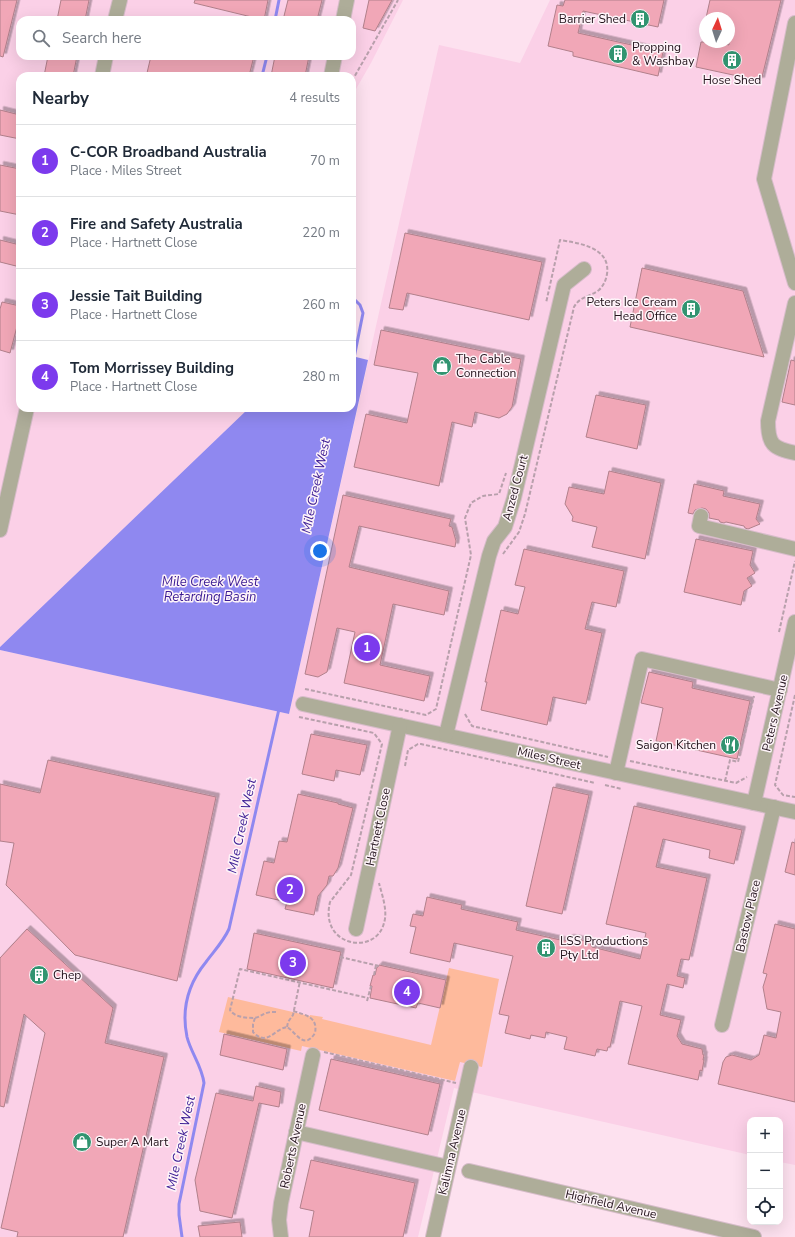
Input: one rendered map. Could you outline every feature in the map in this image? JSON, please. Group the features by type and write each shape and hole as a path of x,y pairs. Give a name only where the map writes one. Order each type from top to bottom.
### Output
{"street":[{"path":"116,16 120,0"},
{"path":"344,16 347,0"},
{"path":"793,277 764,179 792,55 795,23"},
{"path":"103,72 105,60"},
{"path":"332,72 334,60"},
{"name":"Anzed Court","path":"446,735 489,556 494,541 505,527 514,498 564,285 584,269"},
{"path":"795,303 768,422 768,435 774,446 795,453"},
{"path":"0,530 26,412"},
{"path":"701,516 699,526 795,549"},
{"name":"Peters Avenue","path":"754,803 795,622"},
{"path":"618,766 642,659 780,690"},
{"name":"Miles Street","path":"303,704 446,735 618,766 754,803 795,812"},
{"name":"Hartnett Close","path":"356,930 400,725"},
{"name":"Bastow Place","path":"722,1025 774,807"},
{"name":"Roberts Avenue","path":"281,1237 279,1220 281,1203 315,1053"},
{"name":"Kalimna Avenue","path":"432,1237 471,1067"},
{"path":"296,1132 448,1167"},
{"name":"Highfield Avenue","path":"469,1172 754,1237"}],"path":[{"path":"356,74 398,0"},
{"path":"499,559 519,532 525,514 574,307 576,302 581,298 594,293 604,284 607,270 606,263 602,256 593,248 560,240 546,304"},
{"path":"305,688 426,715 436,710 471,555 465,518 467,510 471,504 483,496 500,494 508,467"},
{"path":"725,781 730,760 738,762 754,693"},
{"path":"795,695 775,785 783,795 795,798"},
{"path":"466,707 464,715 472,726 618,766 736,783 747,778"},
{"path":"423,744 595,783"},
{"path":"605,785 622,789"},
{"path":"340,957 377,966 374,975"},
{"path":"276,1012 266,1012 255,1018 238,1016 231,1012 230,1010 240,969 368,999 371,986"},
{"path":"287,1027 288,1022 293,1015 300,982"},
{"path":"287,1027 305,1041 309,1040 315,1034 315,1024 308,1015 294,1011"},
{"path":"255,1018 253,1032 260,1037 270,1037 281,1029 287,1027"},
{"path":"315,1053 456,1082"}],"shaded area":[{"path":"0,0 403,0 356,89 356,72 16,72 16,412 245,412 0,647"},
{"path":"550,0 795,0 795,1165 783,1163 783,1117 747,1117 747,1154 454,1088 418,1237 0,1237 0,650 289,714 439,45 520,63"},
{"path":"449,968 499,979 482,1067 460,1062 455,1081 302,1046 301,1051 219,1032 228,997 310,1016 323,1017 322,1019 431,1045"}],"water":[{"name":"Mile Creek West Retarding Basin","path":"356,357 368,360 289,714 0,650 0,647 245,412 356,412"}],"building":[{"path":"0,0 17,0 3,57 0,56"},
{"path":"61,0 89,0 86,16 58,16"},
{"path":"195,0 268,0 265,16 248,16 194,3"},
{"path":"288,0 322,0 318,16 284,16"},
{"path":"369,0 392,0 375,31 363,28"},
{"path":"565,0 664,0 658,27 583,11 578,33 663,52 658,76 573,56 573,52 548,46 557,5 563,6"},
{"path":"710,0 781,0 761,81 696,67 700,48 735,48 735,12 707,12"},
{"path":"47,60 76,60 74,72 45,72"},
{"path":"150,60 253,60 250,72 147,72"},
{"path":"274,60 308,60 306,72 272,72"},
{"path":"0,110 16,114 16,138 0,135"},
{"path":"0,165 16,168 16,214 0,211"},
{"path":"405,233 542,262 529,320 407,293 403,310 389,308"},
{"path":"0,240 16,244 16,266 0,262"},
{"name":"Peters Ice Cream Head Office","path":"642,268 743,291 764,357 630,327"},
{"path":"2,302 16,305 16,330 10,353 0,350 0,309"},
{"path":"381,330 521,359 512,407 507,414 499,418 475,412 472,427 452,422 439,486 354,467 366,414 407,423 418,373 374,365"},
{"path":"791,360 795,361 795,405 782,402"},
{"path":"596,395 646,405 637,449 586,437"},
{"path":"609,471 661,483 645,559 592,547 597,527 572,521 573,517 565,504 569,487 604,494"},
{"path":"694,484 724,491 723,496 760,504 756,519 760,524 748,529 744,526 720,522 719,520 709,518 709,513 706,509 702,508 695,510 693,514 688,513"},
{"path":"343,495 451,519 449,526 452,527 456,541 455,547 359,526 349,567 449,591 444,615 393,604 380,665 430,676 424,701 344,683 355,632 337,628 327,672 318,677 305,674"},
{"path":"696,539 753,551 750,565 755,573 747,578 752,586 744,591 741,605 684,592"},
{"path":"524,549 624,571 616,607 592,602 585,629 602,633 586,704 553,697 547,725 481,710 487,682 485,682 501,610 518,614 525,587 515,585"},
{"path":"649,672 693,682 692,688 750,701 737,759 656,741 663,708 641,703"},
{"path":"311,734 367,745 360,775 336,770 334,781 302,774"},
{"path":"48,760 216,797 177,981 75,955 6,885 14,843 0,841 0,784 40,793"},
{"path":"553,787 589,795 562,914 526,906"},
{"path":"298,794 353,808 338,868 333,876 329,876 327,885 318,896 314,915 285,909 287,902 256,895 264,861 274,863 279,841 287,842"},
{"path":"634,806 742,830 734,864 709,858 710,850 663,839 656,867 707,878 689,960 681,959 677,976 685,978 683,988 667,984 660,1015 681,1020 677,1036 682,1044 702,1049 704,1060 702,1071 700,1070 698,1080 628,1064 642,1006 620,1001 610,1047 608,1047 607,1051 597,1049 595,1056 564,1049 567,1037 546,1032 545,1038 531,1035 530,1039 505,1033 509,1016 499,1014 513,956 454,943 450,962 410,953 416,927 410,926 413,914 423,916 427,897 462,905 461,909 518,922 516,930 565,941 570,938 577,939 589,942 592,947 640,959 646,933 606,924"},
{"path":"792,842 795,843 795,875 785,872"},
{"path":"775,924 795,929 795,1102 718,1084 723,1062 726,1057 732,1055 751,1060 759,1055 764,1035 776,1038 781,1012 767,1009 763,987 767,974 763,973"},
{"name":"Super A Mart","path":"27,929 113,1008 105,1043 164,1057 123,1237 17,1237 18,1232 1,1228 45,1033 24,1014 4,1107 0,1106 0,958"},
{"path":"254,933 341,952 333,988 247,969"},
{"path":"379,965 446,980 440,1008 418,1003 416,1008 370,998 372,986 370,986 373,975 375,975"},
{"path":"224,1034 287,1049 283,1070 220,1055"},
{"path":"331,1059 440,1084 428,1135 319,1110"},
{"path":"256,1086 281,1092 279,1107 259,1103 232,1218 200,1211 195,1180 216,1093 253,1101"},
{"path":"311,1160 415,1183 403,1237 309,1237 314,1211 300,1208"},
{"path":"240,1222 242,1237 200,1237 198,1226"}],"waterway":[{"name":"Mile Creek West","path":"276,16 279,0"},
{"name":"Mile Creek West","path":"263,72 266,60"},
{"name":"Mile Creek West","path":"356,301 360,305 363,313 356,348"},
{"name":"Mile Creek West","path":"182,1237 179,1204 204,1083 201,1071 187,1037 185,1026 186,1006 190,988 200,970 227,934 229,929 279,709"}],"place":[{"name":"Barrier Shed","path":"640,19"},
{"name":"Propping & Washbay","path":"618,54"},
{"name":"Hose Shed","path":"732,60"},
{"name":"Peters Ice Cream Head Office","path":"691,309"},
{"name":"The Cable Connection","path":"442,366"},
{"name":"C-COR Broadband Australia","path":"367,648"},
{"name":"Saigon Kitchen","path":"730,745"},
{"name":"Fire and Safety Australia","path":"290,890"},
{"name":"LSS Productions Pty Ltd","path":"546,948"},
{"name":"Jessie Tait Building","path":"293,963"},
{"name":"Chep","path":"39,975"},
{"name":"Tom Morrissey Building","path":"407,992"},
{"name":"Super A Mart","path":"82,1142"}]}
